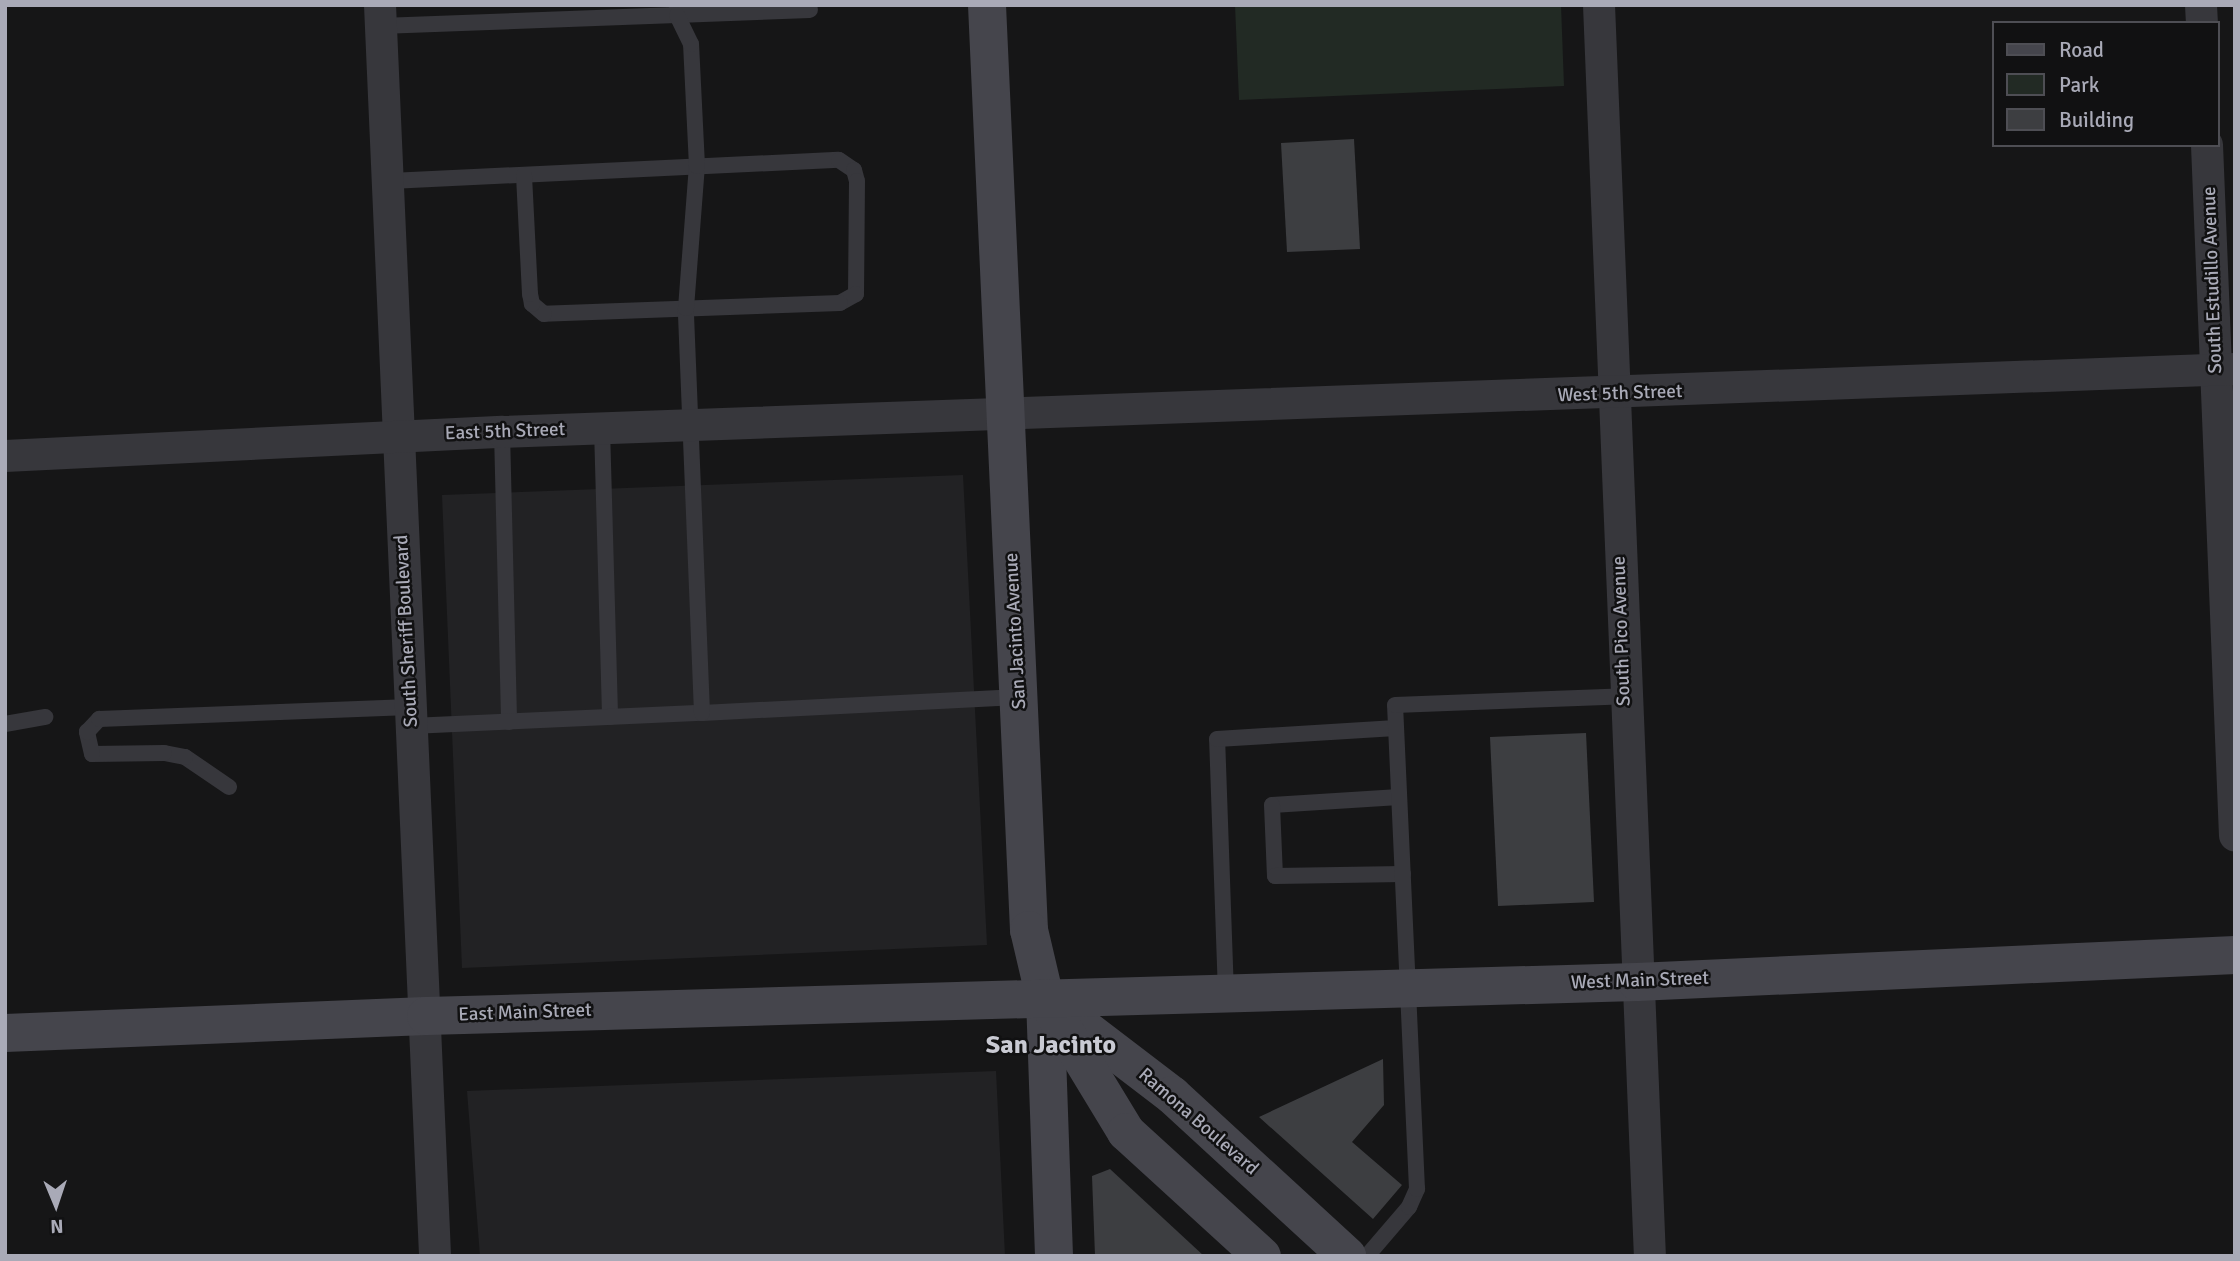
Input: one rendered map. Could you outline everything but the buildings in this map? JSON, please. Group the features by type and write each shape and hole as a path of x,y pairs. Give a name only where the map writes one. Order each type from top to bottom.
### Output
{"street":[{"name":"San Jacinto Avenue","path":"987,5 1029,930 1045,998 1054,1256"},
{"name":"South Pico Avenue","path":"1599,5 1612,394 1650,1256"},
{"name":"South Sheriff Boulevard","path":"380,15 390,181 397,436 426,1016 435,1256"},
{"name":"South Estudillo Avenue","path":"2207,147 2226,369 2235,835"},
{"name":"West 5th Street","path":"1006,413 1612,394 2226,369"},
{"name":"East 5th Street","path":"5,456 397,436 1006,413"},
{"name":"West Main Street","path":"1045,998 1637,982 2235,955"},
{"name":"East Main Street","path":"5,1033 426,1016 1045,998"},
{"path":"1045,998 1126,1132 1262,1256"},
{"name":"Ramona Boulevard","path":"1045,998 1172,1096 1347,1256"}],"lane":[{"path":"677,10 691,44 697,166 686,308 702,713"},
{"path":"380,15 810,10"},
{"path":"390,181 697,166 847,163 857,181 859,286 856,295 840,303 537,311 530,294 524,175"},
{"path":"602,428 610,717"},
{"path":"502,432 509,722"},
{"path":"1367,1256 1409,1207 1417,1189 1395,705 1625,696"},
{"path":"229,786 185,757 164,753 92,754 87,733 99,719 411,716 509,722 1019,697"},
{"path":"5,724 45,717"},
{"path":"1226,993 1217,739 1396,729"},
{"path":"1399,797 1272,805 1273,841 1275,876 1403,874"}],"shaded area":[{"path":"963,475 987,945 462,968 442,495"},
{"path":"996,1071 1005,1256 480,1256 467,1091"}],"green space":[{"path":"1235,5 1561,5 1564,86 1239,100"}],"district":[{"name":"San Jacinto","path":"1051,1046"}]}
